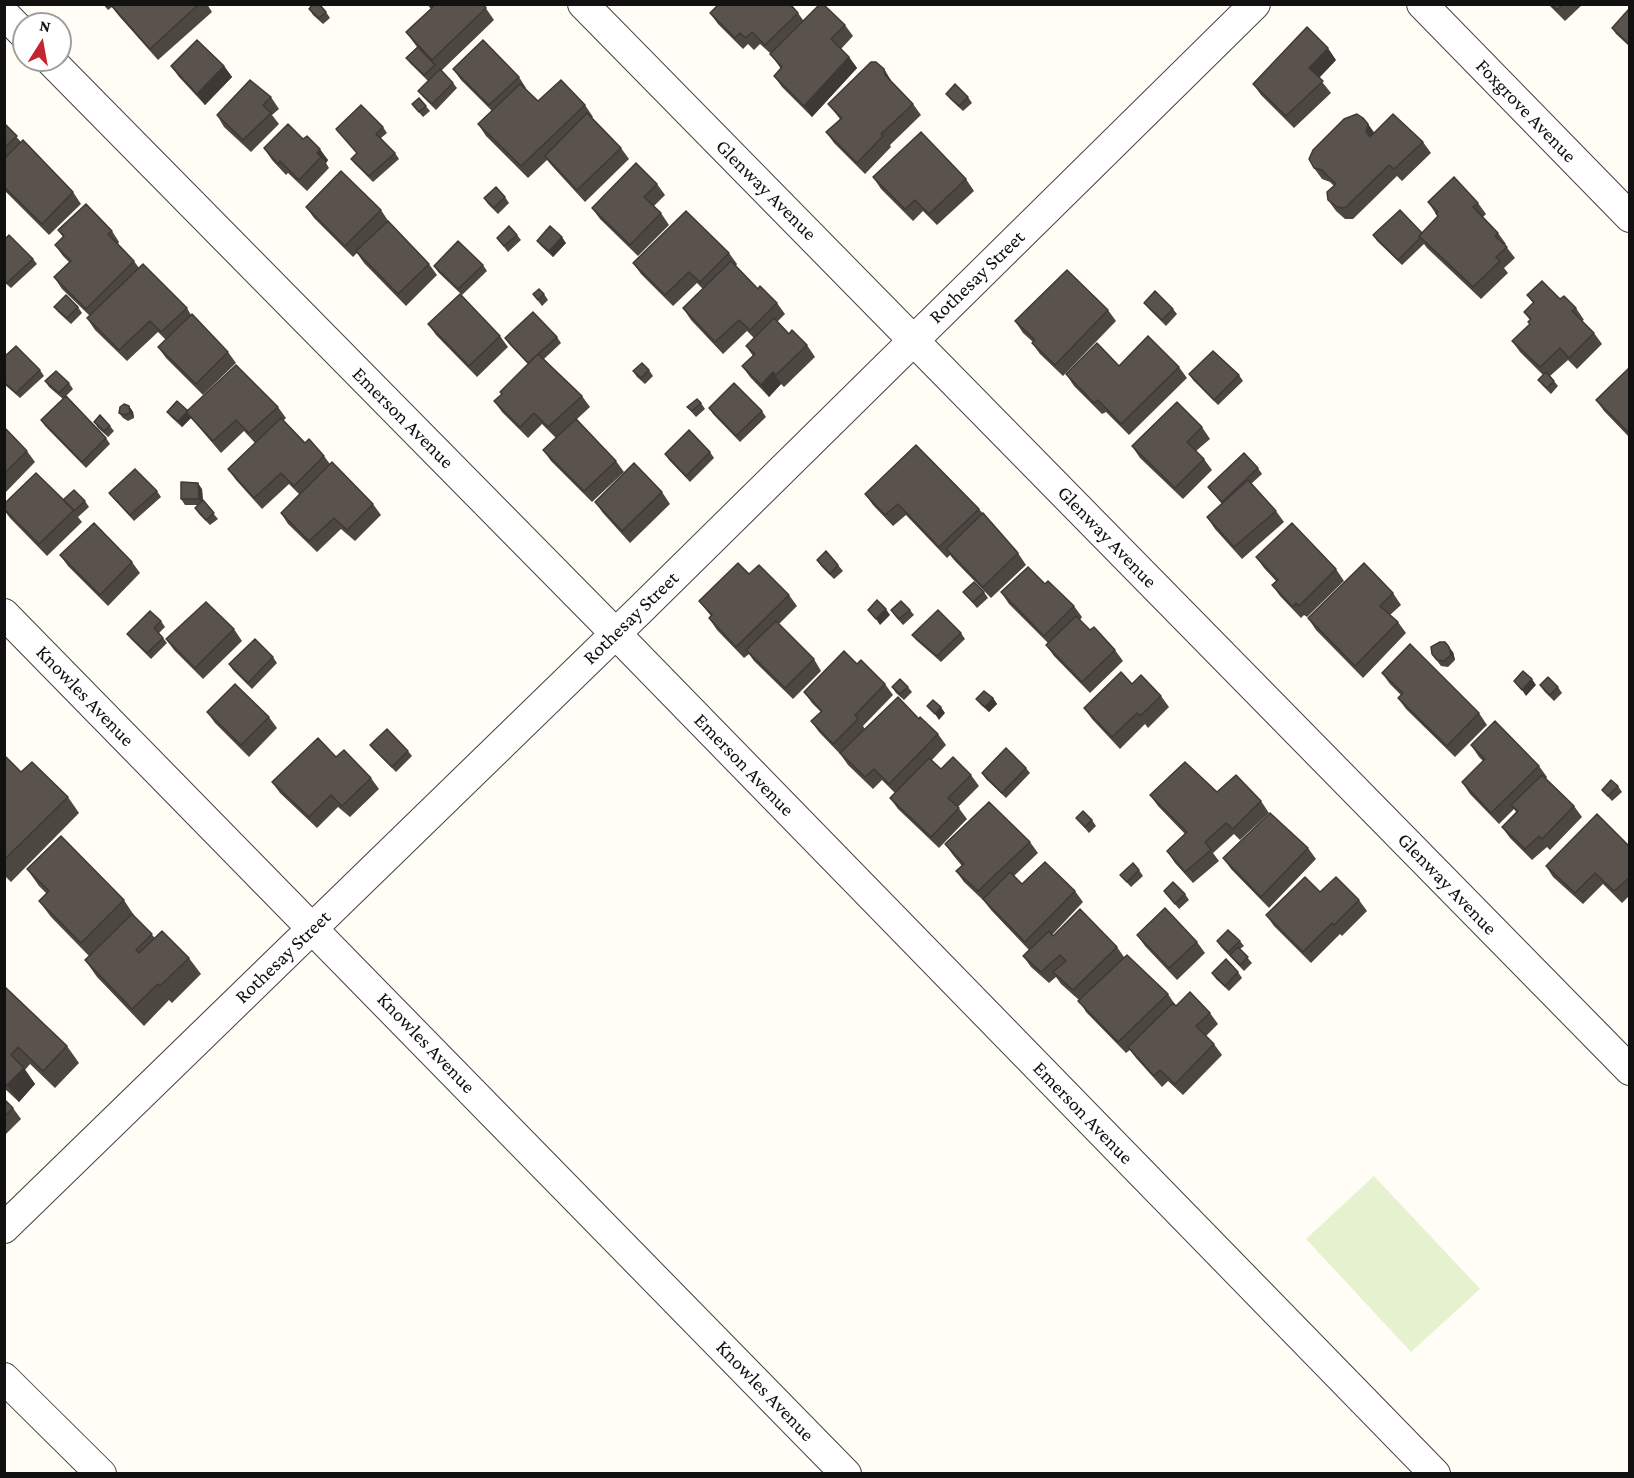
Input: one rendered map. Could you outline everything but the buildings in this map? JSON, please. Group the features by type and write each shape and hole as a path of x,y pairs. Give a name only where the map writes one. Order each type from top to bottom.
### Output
{"street":[{"name":"Glenway Avenue","path":"583,4 1629,1070"},
{"name":"Rothesay Street","path":"4,1228 615,633 1255,4"},
{"name":"Foxgrove Avenue","path":"1422,4 1629,217"},
{"name":"Emerson Avenue","path":"62,72 615,633 1435,1473"},
{"name":"Knowles Avenue","path":"4,614 846,1473"},
{"path":"4,1377 101,1473"}],"green space":[{"path":"1374,1176 1480,1289 1411,1352 1306,1239"}]}
